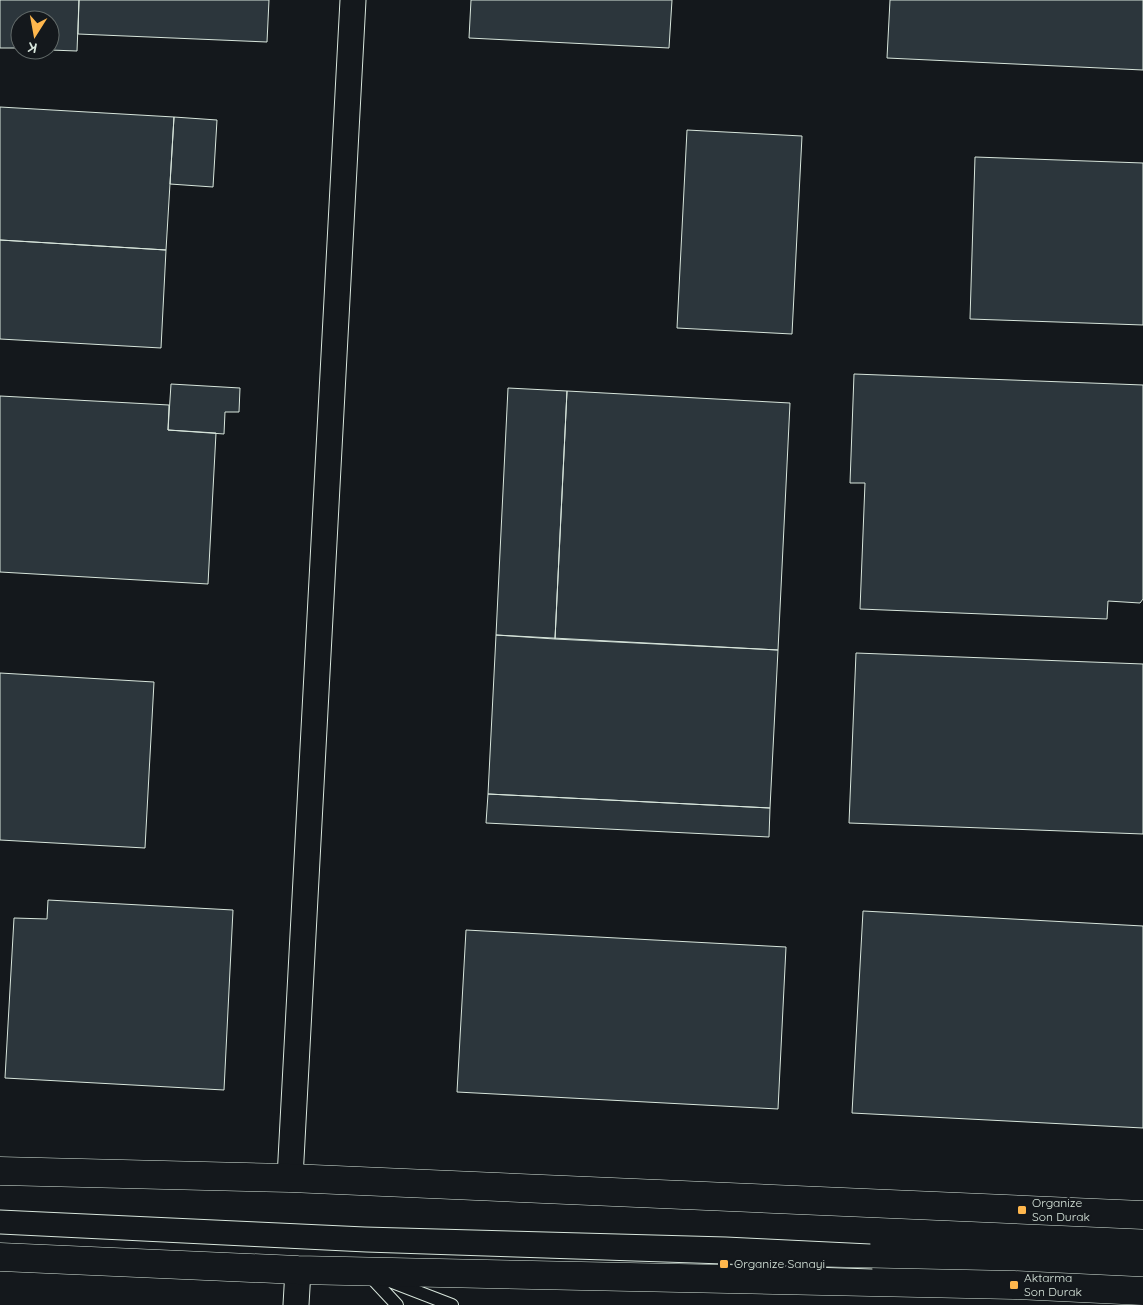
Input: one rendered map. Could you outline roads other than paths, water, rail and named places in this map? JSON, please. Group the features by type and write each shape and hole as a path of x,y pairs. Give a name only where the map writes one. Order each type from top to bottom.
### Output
{"main road":[{"path":"0,1171 290,1178 1143,1215"},
{"path":"0,1257 298,1270 994,1285 1143,1291"}],"street":[{"path":"290,1178 353,0"},
{"path":"296,1305 298,1270"}],"lane":[{"path":"366,1272 397,1305"},
{"path":"366,1272 452,1305"}],"tram line":[{"path":"0,1210 365,1227 726,1237 870,1244"},
{"path":"0,1234 366,1252 872,1269"}],"place":[{"name":"Organize Son Durak","path":"1022,1210"},
{"name":"Organize Sanayi","path":"724,1264"},
{"name":"Aktarma Son Durak","path":"1014,1285"}]}
